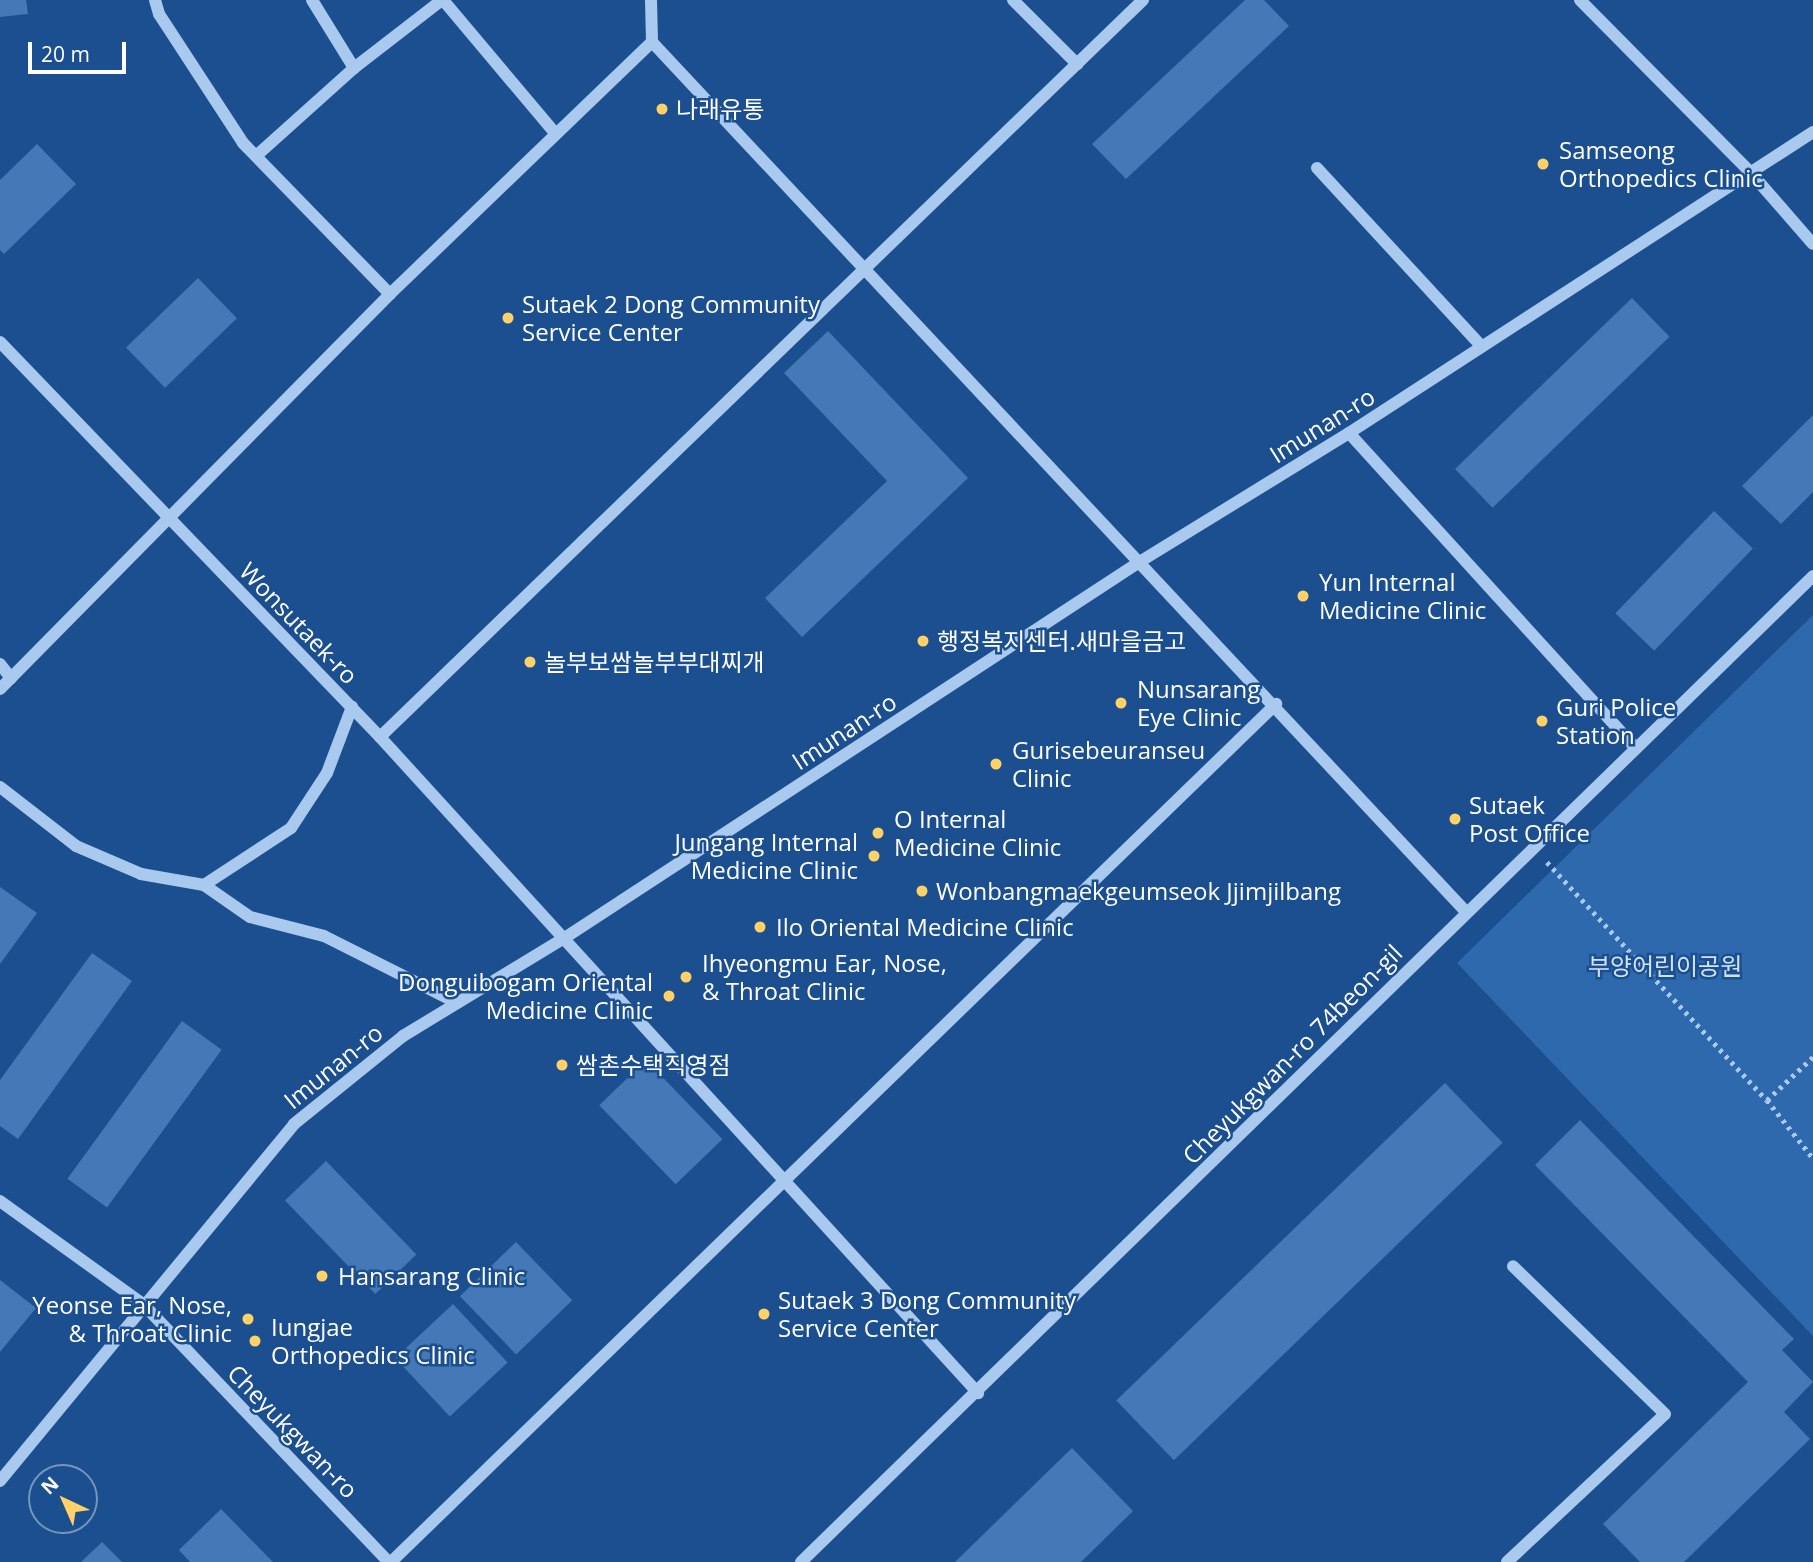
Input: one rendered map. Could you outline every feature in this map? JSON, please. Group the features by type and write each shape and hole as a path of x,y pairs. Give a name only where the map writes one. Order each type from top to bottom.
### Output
{"street":[{"path":"155,0 159,14 243,143 390,294"},
{"path":"312,0 354,68"},
{"path":"256,156 354,68 442,0 556,134"},
{"path":"651,0 652,42 1276,704 1466,912"},
{"path":"1013,0 1077,64"},
{"path":"380,737 1143,0"},
{"path":"1580,0 1751,173 1813,244"},
{"path":"0,689 166,517 390,294 652,42"},
{"name":"Imunan-ro","path":"0,1481 143,1304 294,1124 403,1036 566,937 1141,561 1349,433 1813,132"},
{"path":"1317,168 1482,347"},
{"name":"Wonsutaek-ro","path":"1,344 380,737 566,937 784,1182 978,1393"},
{"path":"1349,433 1635,747"},
{"name":"Cheyukgwan-ro 74beon-gil","path":"801,1562 978,1393 1466,912 1813,576"},
{"path":"0,664 11,678"},
{"path":"390,1562 1276,704"},
{"path":"204,885 291,828 327,774 352,707"},
{"path":"0,788 76,846 141,874 204,885 250,917 324,936 457,1003"},
{"name":"Cheyukgwan-ro","path":"0,1200 143,1304 390,1562"},
{"path":"1507,1562 1664,1414 1513,1266"}],"path":[{"path":"1533,847 1767,1100 1813,1158"},
{"path":"1767,1100 1813,1057"}],"green space":[{"name":"부양어린이공원","path":"1813,615 1813,1336 1457,963"}],"building":[{"path":"0,0 26,0 28,14 0,17"},
{"path":"1245,0 1264,0 1289,26 1126,179 1092,144"},
{"path":"37,144 76,184 4,254 0,250 0,180"},
{"path":"198,278 237,318 165,388 126,347"},
{"path":"1632,298 1670,337 1493,508 1455,469"},
{"path":"828,331 968,478 802,637 765,598 887,481 784,373"},
{"path":"1813,415 1813,492 1781,524 1742,486"},
{"path":"1714,511 1753,549 1654,651 1615,613"},
{"path":"0,887 37,913 0,964"},
{"path":"92,953 132,981 18,1139 0,1126 0,1080"},
{"path":"182,1021 222,1050 107,1208 67,1179"},
{"path":"646,1060 722,1139 676,1184 599,1105"},
{"path":"1445,1083 1503,1143 1174,1460 1116,1400"},
{"path":"1580,1120 1794,1339 1782,1350 1813,1382 1784,1412 1810,1439 1684,1562 1640,1562 1603,1524 1748,1382 1535,1165"},
{"path":"326,1161 416,1255 375,1294 285,1201"},
{"path":"516,1242 572,1300 516,1354 460,1296"},
{"path":"0,1280 36,1308 0,1352"},
{"path":"453,1304 508,1363 450,1416 395,1358"},
{"path":"1072,1448 1133,1511 1081,1562 955,1562"},
{"path":"221,1509 273,1562 190,1562 179,1550"},
{"path":"102,1542 122,1562 81,1562"}],"place":[{"name":"나래유통","path":"662,109"},
{"name":"Samseong Orthopedics Clinic","path":"1543,164"},
{"name":"Sutaek 2 Dong Community Service Center","path":"508,318"},
{"name":"Yun Internal Medicine Clinic","path":"1303,596"},
{"name":"행정복지센터.새마을금고","path":"923,641"},
{"name":"놀부보쌈놀부부대찌개","path":"530,662"},
{"name":"Nunsarang Eye Clinic","path":"1121,703"},
{"name":"Guri Police Station","path":"1542,721"},
{"name":"Gurisebeuranseu Clinic","path":"996,764"},
{"name":"Sutaek Post Office","path":"1455,819"},
{"name":"O Internal Medicine Clinic","path":"878,833"},
{"name":"Jungang Internal Medicine Clinic","path":"874,856"},
{"name":"Wonbangmaekgeumseok Jjimjilbang","path":"922,891"},
{"name":"Ilo Oriental Medicine Clinic","path":"760,927"},
{"name":"Ihyeongmu Ear, Nose, & Throat Clinic","path":"686,977"},
{"name":"Donguibogam Oriental Medicine Clinic","path":"669,996"},
{"name":"쌈촌수택직영점","path":"562,1065"},
{"name":"Hansarang Clinic","path":"322,1276"},
{"name":"Sutaek 3 Dong Community Service Center","path":"764,1314"},
{"name":"Yeonse Ear, Nose, & Throat Clinic","path":"248,1319"},
{"name":"Iungjae Orthopedics Clinic","path":"255,1341"}]}
